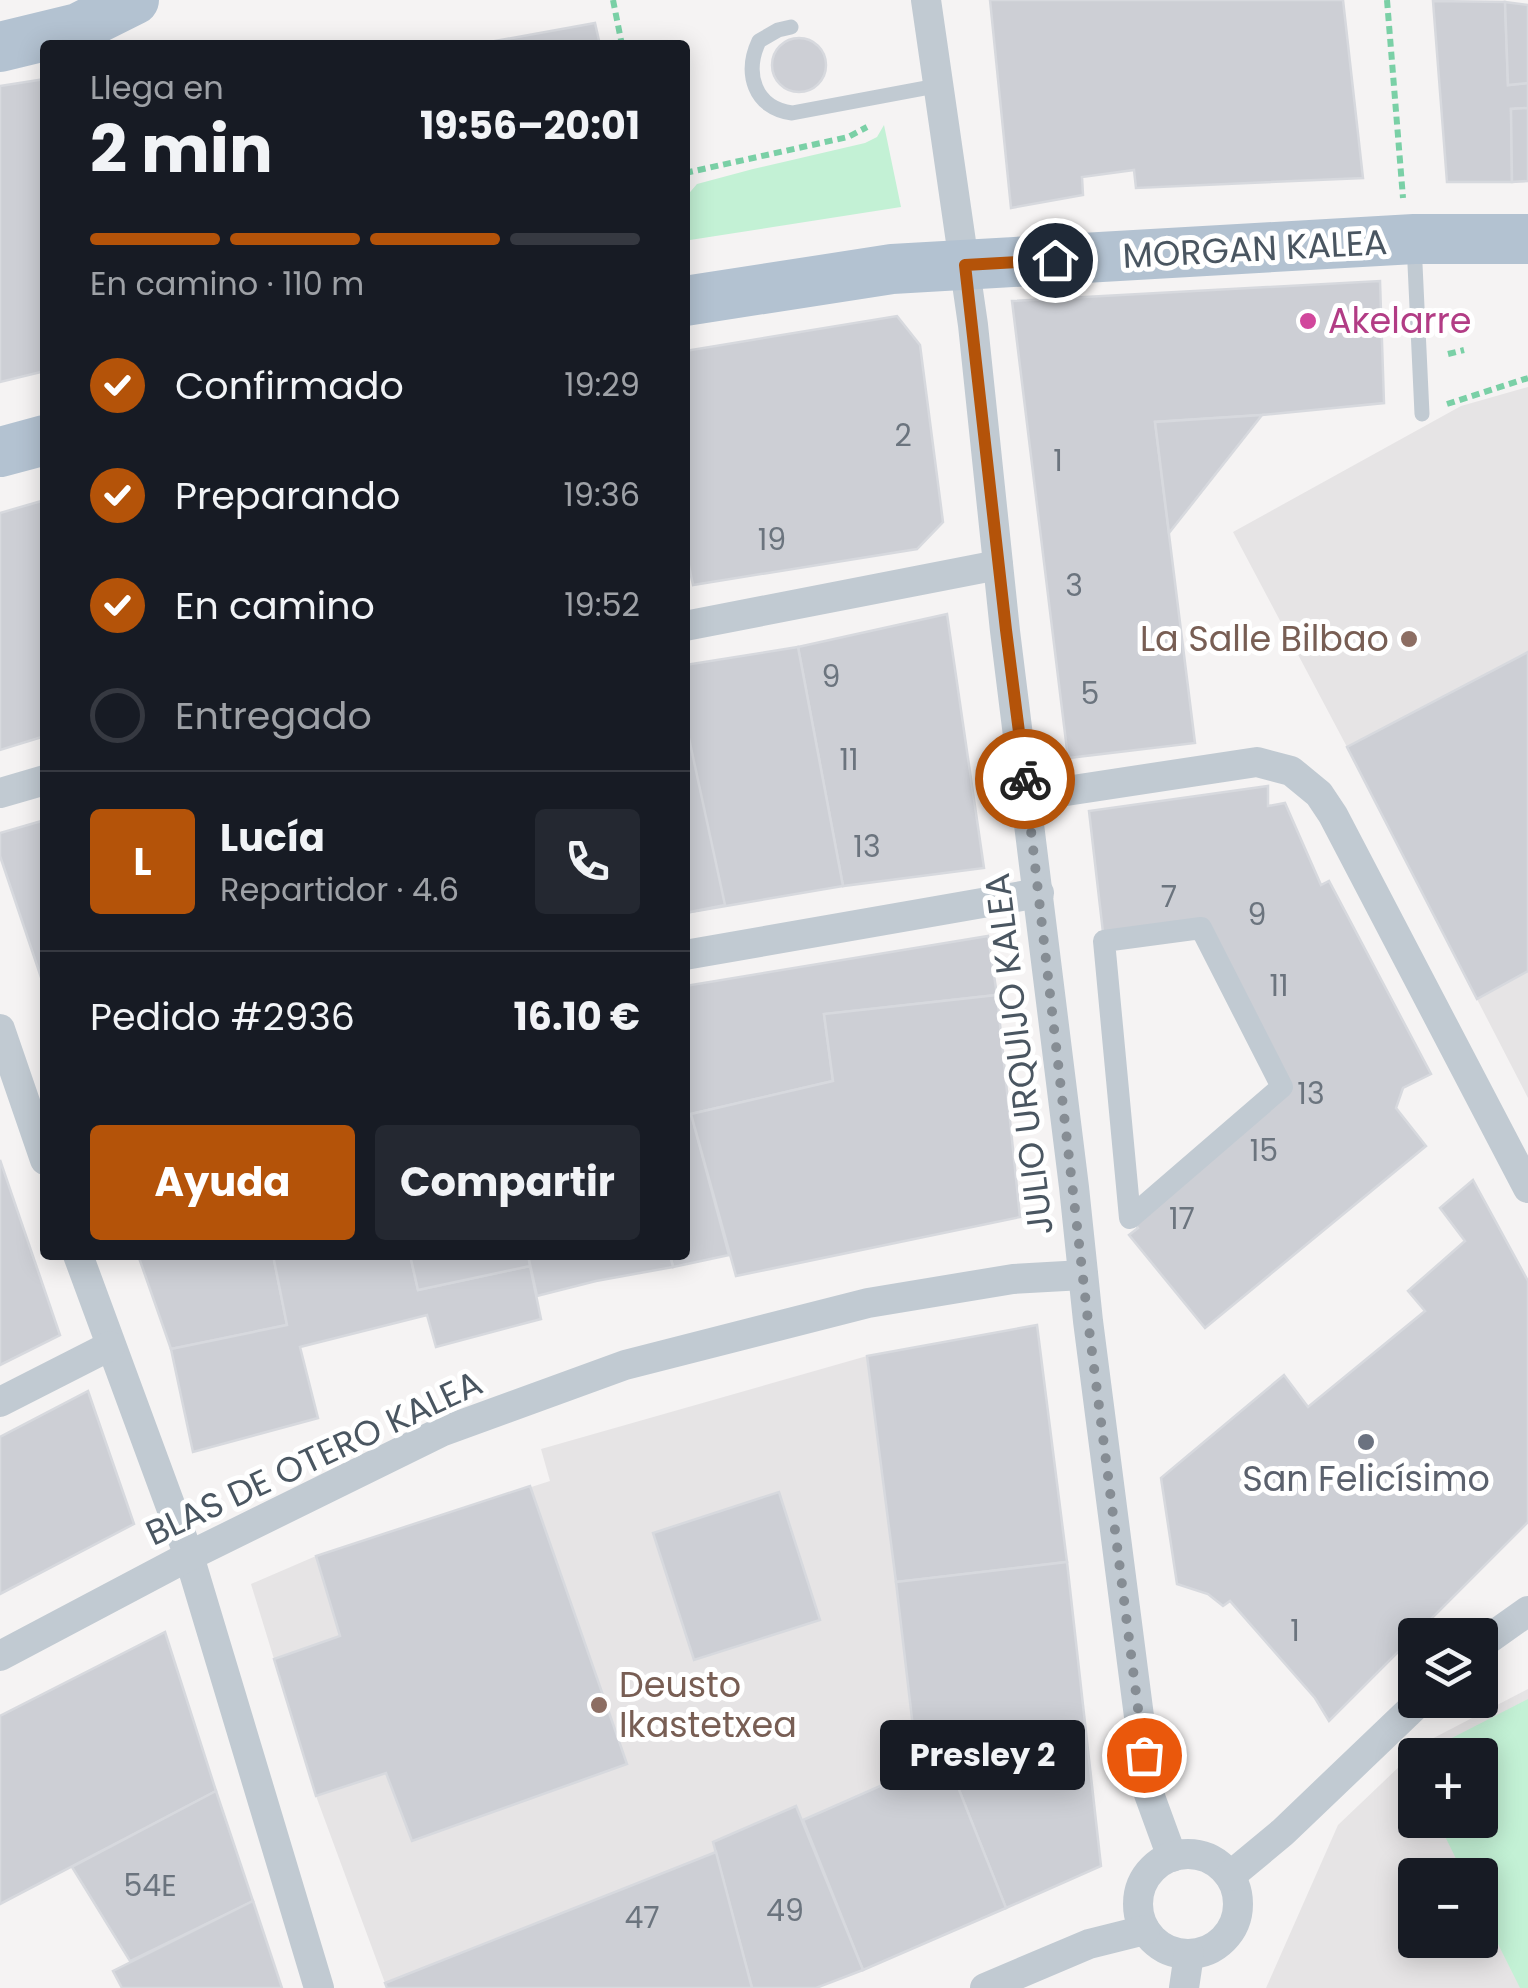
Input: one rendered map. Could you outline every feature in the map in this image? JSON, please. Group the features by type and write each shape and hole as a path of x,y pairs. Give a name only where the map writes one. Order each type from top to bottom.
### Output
{"main road":[{"path":"0,16 71,0"},
{"path":"0,47 78,28 134,0"},
{"name":"MORGAN KALEA","path":"690,300 892,270 1409,223 1528,239"}],"street":[{"name":"JULIO URQUIJO KALEA","path":"926,0 965,265 1082,1275 1149,1794 1172,1857"},
{"path":"690,625 998,565"},
{"path":"1027,797 1257,762 1292,771 1320,794 1333,815 1528,1188"},
{"path":"0,793 40,781"},
{"path":"690,954 1039,893"},
{"path":"1202,928 1282,1086 1130,1218 1104,941 1202,928"},
{"path":"0,1029 34,1098 40,1132"},
{"path":"80,1260 189,1556 319,1988"},
{"name":"BLAS DE OTERO KALEA","path":"0,1656 189,1556 441,1432 625,1365 868,1303 1013,1279 1082,1275"},
{"path":"0,1402 110,1346"},
{"path":"1498,1632 1528,1611"},
{"path":"1230,1876 1283,1832 1402,1718"},
{"path":"1188,1854 1204,1856 1230,1876 1236,1890 1236,1920 1217,1945 1204,1952 1176,1953 1164,1948 1145,1930 1138,1902 1141,1887 1158,1864 1188,1854"},
{"path":"985,1988 1088,1944 1145,1930"},
{"path":"1184,1988 1188,1954"}],"lane":[{"path":"791,27 760,41 752,65 754,84 766,104 779,111 792,113 936,86"},
{"path":"1409,223 1422,414"}],"path":[{"path":"613,0 621,40"},
{"path":"1387,0 1409,223"},
{"path":"690,173 848,137 861,132 874,118"},
{"path":"1448,354 1464,350"},
{"path":"1422,414 1528,378"}],"shaded area":[{"name":"La Salle Bilbao","path":"1528,387 1528,1098 1233,532 1461,406"},
{"name":"Deusto Ikastetxea","path":"867,1356 917,1752 924,1750 927,1765 803,1820 796,1806 714,1842 716,1852 385,1983 316,1796 251,1584 316,1556 550,1481 541,1449"},
{"path":"1528,1689 1528,1988 1266,1988 1338,1825 1398,1768 1398,1838 1498,1838 1498,1738 1434,1738 1472,1718 1498,1718 1498,1705"}],"green space":[{"path":"884,125 901,207 690,240 690,192 697,184 877,137"},
{"path":"1528,1699 1528,1988 1520,1988 1498,1944 1498,1858 1456,1858 1446,1838 1498,1838 1498,1738 1452,1738 1498,1718 1498,1714"}],"building":[{"path":"990,0 1343,0 1363,178 1136,188 1134,170 1082,177 1083,195 1011,208"},
{"path":"1433,1 1505,2 1508,85 1528,83 1528,108 1511,109 1512,182 1447,182"},
{"path":"1505,2 1528,5 1528,83 1508,85"},
{"path":"595,23 599,40 501,40"},
{"path":"799,38 818,46 826,65 818,84 799,92 780,84 772,65 780,46"},
{"path":"40,80 40,372 0,382 0,86"},
{"path":"1528,108 1528,181 1512,182 1511,109"},
{"path":"1380,281 1384,403 1155,422 1195,743 1068,758 1012,301"},
{"path":"897,316 920,345 943,522 917,549 693,585 690,350"},
{"path":"1262,415 1169,533 1155,422"},
{"path":"40,501 40,738 0,750 0,513"},
{"path":"947,614 984,868 843,886 798,647"},
{"path":"798,647 843,886 690,912 690,664"},
{"path":"1528,652 1528,971 1477,999 1347,747"},
{"path":"690,743 725,905 690,912"},
{"path":"1268,786 1268,806 1285,803 1321,885 1329,881 1431,1074 1403,1088 1396,1108 1426,1146 1205,1328 1129,1235 1138,1228 1130,1218 1282,1087 1201,928 1104,941 1089,811"},
{"path":"40,821 40,974 0,856 0,833"},
{"path":"988,936 997,995 824,1014 833,1081 691,1114 729,1255 673,1267 671,1260 690,1260 690,985"},
{"path":"997,995 1020,1217 736,1276 691,1114 833,1081 824,1014"},
{"path":"0,1160 60,1335 0,1365"},
{"name":"San Felicísimo","path":"1473,1180 1528,1281 1528,1522 1432,1618 1398,1618 1398,1652 1329,1721 1315,1698 1230,1601 1223,1606 1208,1594 1177,1584 1161,1478 1284,1375 1308,1407 1425,1311 1408,1291 1465,1241 1440,1208"},
{"path":"140,1260 274,1260 287,1325 171,1349"},
{"path":"274,1260 411,1260 418,1290 530,1266 541,1319 436,1347 427,1315 300,1347 318,1418 193,1452 171,1349 287,1325"},
{"path":"411,1260 529,1260 530,1266 418,1290"},
{"path":"529,1260 671,1260 673,1267 596,1281 537,1296"},
{"path":"1037,1325 1067,1562 896,1582 867,1356"},
{"path":"88,1391 134,1524 0,1594 0,1437"},
{"path":"530,1486 627,1764 412,1841 386,1773 316,1796 274,1659 340,1636 316,1556"},
{"path":"779,1492 820,1620 694,1660 653,1533"},
{"path":"1067,1562 1101,1866 1006,1908 946,1757 927,1765 924,1750 916,1753 896,1582"},
{"path":"165,1632 216,1791 0,1904 0,1716"},
{"path":"946,1757 1006,1908 863,1970 803,1820"},
{"path":"216,1791 253,1901 130,1961 72,1867"},
{"path":"796,1806 863,1970 816,1988 752,1988 713,1842"},
{"path":"716,1852 752,1988 387,1988 385,1983"},
{"path":"253,1901 282,1988 122,1988 113,1971"}],"way so far":[{"path":"1025,779 1088,1321 1144,1755"}],"place":[{"name":"Akelarre","path":"1308,321"},
{"name":"La Salle Bilbao","path":"1409,639"},
{"name":"San Felicísimo","path":"1366,1442"},
{"name":"Deusto Ikastetxea","path":"599,1705"},
{"name":"Presley 2","path":"1144,1755"}],"route":[{"path":"1025,779 965,265 1055,260"}]}
